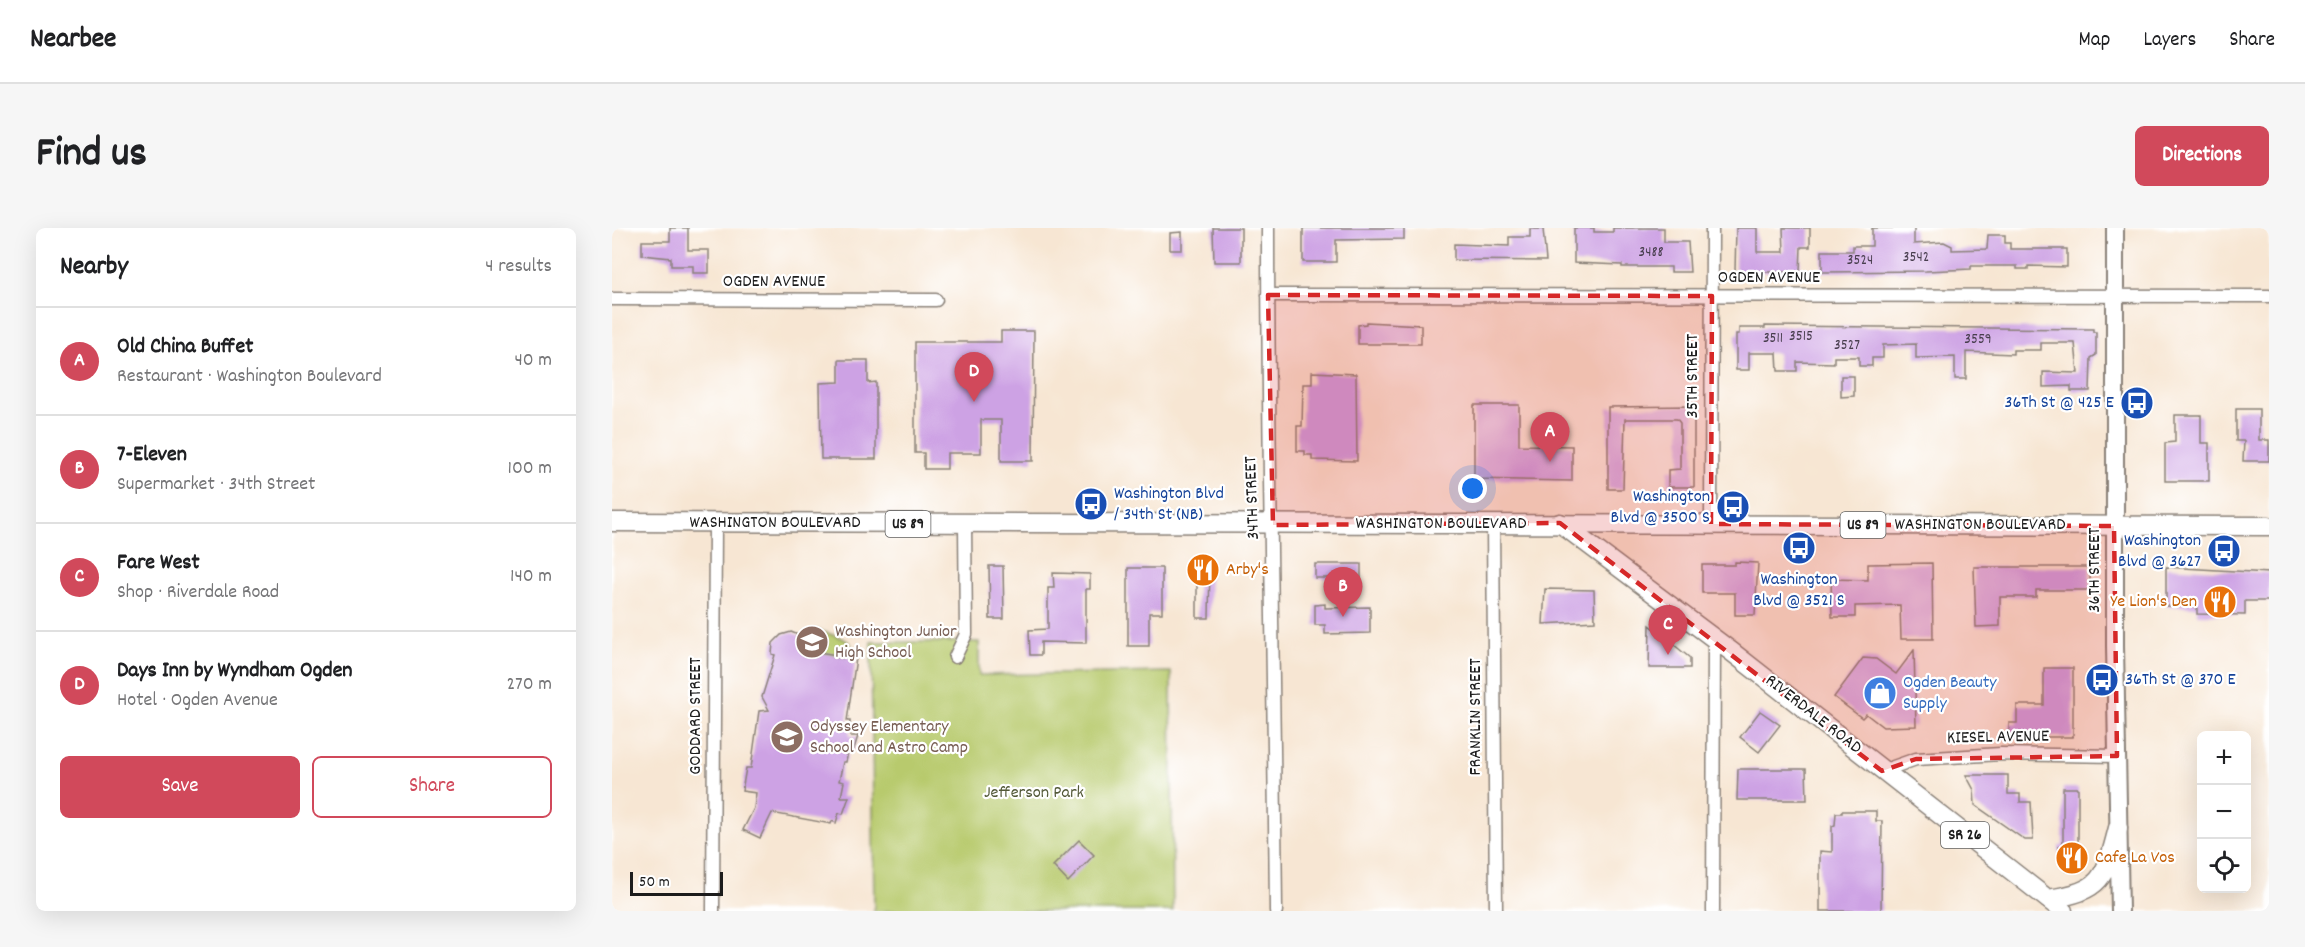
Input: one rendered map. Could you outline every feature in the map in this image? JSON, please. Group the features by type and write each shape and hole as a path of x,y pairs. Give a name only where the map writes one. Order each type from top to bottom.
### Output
{"main road":[{"name":"36TH STREET","path":"2115,228 2114,526 2120,911"},
{"name":"WASHINGTON BOULEVARD","path":"612,522 2269,526"},
{"name":"RIVERDALE ROAD","path":"1560,523 1714,638 2063,911"},
{"path":"2048,899 2078,894 2098,881 2108,866 2118,828"}],"street":[{"name":"34TH STREET","path":"1269,228 1268,388 1273,525 1276,911"},
{"name":"35TH STREET","path":"1711,524 1712,228"},
{"name":"OGDEN AVENUE","path":"1268,295 2269,296"},
{"name":"OGDEN AVENUE","path":"612,299 936,300"},
{"name":"GODDARD STREET","path":"713,911 715,522"},
{"name":"FRANKLIN STREET","path":"1493,523 1496,911"},
{"path":"955,657 966,634 965,524"},
{"path":"1713,911 1714,638"},
{"name":"KIESEL AVENUE","path":"1882,771 1916,759 2001,754 2117,756"}],"highlighted area":[{"path":"1268,295 1712,296 1711,524 2114,526 2117,756 1916,759 1882,771 1560,523 1273,525"}],"green space":[{"path":"817,630 848,641 854,650 854,657 814,653"},
{"name":"Jefferson Park","path":"871,642 979,642 979,675 1171,672 1173,911 874,911"}],"building":[{"path":"670,228 688,228 688,250 709,250 709,273 693,273 693,266 671,266 671,258 642,255 642,241 670,241"},
{"path":"1213,228 1241,228 1241,262 1214,262"},
{"path":"1303,228 1404,228 1404,239 1336,240 1336,262 1303,262"},
{"path":"1574,228 1594,228 1594,232 1613,232 1613,228 1664,228 1664,242 1688,242 1690,272 1671,272 1671,267 1622,267 1622,265 1574,263"},
{"path":"1736,228 1757,228 1757,252 1784,252 1783,228 1810,228 1810,247 1801,247 1800,272 1735,272"},
{"path":"1872,228 1914,228 1914,244 1944,242 1952,246 1952,250 1987,249 1988,235 2005,235 2005,243 2010,243 2010,249 2067,249 2067,267 2028,266 2028,269 2017,269 2017,266 1971,266 1971,269 1926,271 1822,272 1822,251 1853,251 1853,246 1872,246"},
{"path":"1530,229 1543,229 1546,261 1454,260 1454,244 1509,246 1509,237 1530,237"},
{"path":"1182,232 1182,250 1170,250 1170,233"},
{"path":"1366,322 1421,325 1421,344 1358,344 1358,325 1366,324"},
{"path":"1765,326 2093,329 2093,332 2096,332 2096,355 2091,358 2090,391 2071,391 2071,386 2043,387 2043,372 2078,373 2075,343 2041,343 2041,350 2013,350 2013,354 1966,352 1966,379 1955,379 1955,357 1916,358 1916,344 1883,345 1883,358 1872,358 1872,366 1859,366 1859,357 1834,357 1834,363 1797,362 1797,371 1778,371 1777,353 1749,353 1749,370 1736,370 1736,334 1739,334 1739,328 1765,328"},
{"path":"1001,331 1034,331 1033,461 1001,461 1001,420 981,420 981,453 947,453 947,469 924,469 924,453 915,453 915,342 1001,342"},
{"path":"839,360 868,360 868,383 876,382 876,459 821,459 820,383 839,382"},
{"path":"1312,372 1356,374 1357,461 1312,460 1312,455 1305,455 1305,451 1297,451 1297,426 1302,426 1303,384 1312,384"},
{"path":"1841,376 1854,376 1854,396 1841,397"},
{"path":"1474,405 1519,405 1519,445 1572,446 1572,481 1474,479"},
{"path":"1694,406 1694,487 1668,487 1668,470 1680,469 1680,423 1677,419 1625,419 1623,489 1608,489 1608,407"},
{"path":"2236,409 2259,409 2259,440 2269,440 2269,461 2243,461 2244,441 2236,441"},
{"path":"2175,415 2201,415 2201,443 2209,443 2209,481 2165,481 2165,443 2175,442"},
{"path":"1735,562 1758,563 1755,615 1735,615 1735,593 1702,593 1702,565 1735,565"},
{"path":"1932,563 1933,639 1901,639 1900,605 1855,606 1855,617 1832,617 1831,579 1868,580 1868,564"},
{"path":"1315,564 1361,564 1361,578 1315,578"},
{"path":"1192,565 1210,565 1209,618 1197,618 1197,581 1192,581"},
{"path":"989,566 1003,566 1004,619 990,619"},
{"path":"1974,567 2090,567 2090,590 2036,590 2036,597 2000,597 2000,626 1976,627"},
{"path":"2166,567 2269,573 2269,601 2245,601 2245,615 2197,614 2197,607 2166,606"},
{"path":"1128,568 1162,568 1162,613 1149,613 1149,646 1128,646"},
{"path":"1053,573 1090,574 1090,589 1086,589 1086,643 1041,642 1041,655 1030,655 1029,630 1048,629 1048,588 1054,588"},
{"path":"1545,589 1594,590 1595,621 1543,624"},
{"path":"1325,604 1325,608 1370,607 1370,633 1325,634 1325,625 1315,625 1315,605"},
{"path":"1650,625 1690,658 1690,668 1649,668"},
{"name":"Odyssey Elementary School and Astro Camp","path":"791,632 806,638 803,642 812,651 856,658 847,721 850,721 850,736 858,736 853,752 848,752 846,762 843,762 839,781 844,782 841,797 849,797 843,814 839,813 836,823 772,813 760,838 743,830 754,808 756,793 742,791 746,768 751,768 759,711 769,710 762,697 775,655 772,654 773,643 781,635"},
{"path":"1914,650 1916,726 1883,727 1866,714 1862,718 1834,697 1863,658 1876,659 1896,674"},
{"path":"2044,668 2073,668 2073,737 2009,737 2009,723 2017,723 2017,705 2044,705"},
{"path":"1760,711 1780,725 1759,752 1740,737"},
{"path":"1738,769 1806,769 1807,800 1737,800"},
{"path":"1966,775 2008,775 2008,794 2020,794 2020,802 2031,802 2033,840 2025,840 1975,805 1974,790"},
{"path":"2063,788 2078,788 2078,846 2083,846 2083,871 2066,871 2063,868 2063,862 2060,862 2059,846 2063,846"},
{"path":"1842,811 1876,811 1876,821 1882,821 1881,911 1820,911 1820,851 1832,852 1832,826 1835,825 1836,813 1842,813"},
{"path":"1079,840 1094,855 1068,882 1053,866"}],"place":[{"name":"Days Inn by Wyndham Ogden","path":"974,402"},
{"name":"36Th St @ 425 E","path":"2137,403"},
{"name":"Old China Buffet","path":"1550,462"},
{"name":"Washington Blvd / 34th St (NB)","path":"1091,504"},
{"name":"Washington Blvd @ 3500 S","path":"1733,507"},
{"name":"Washington Blvd @ 3521 S","path":"1799,548"},
{"name":"Washington Blvd @ 3627","path":"2224,551"},
{"name":"Arby's","path":"1203,570"},
{"name":"Ye Lion's Den","path":"2220,602"},
{"name":"7-Eleven","path":"1343,617"},
{"name":"Washington Junior High School","path":"812,642"},
{"name":"Fare West","path":"1668,655"},
{"name":"36Th St @ 370 E","path":"2102,680"},
{"name":"Ogden Beauty Supply","path":"1880,693"},
{"name":"Odyssey Elementary School and Astro Camp","path":"787,737"},
{"name":"Cafe La Vos","path":"2072,858"}]}
